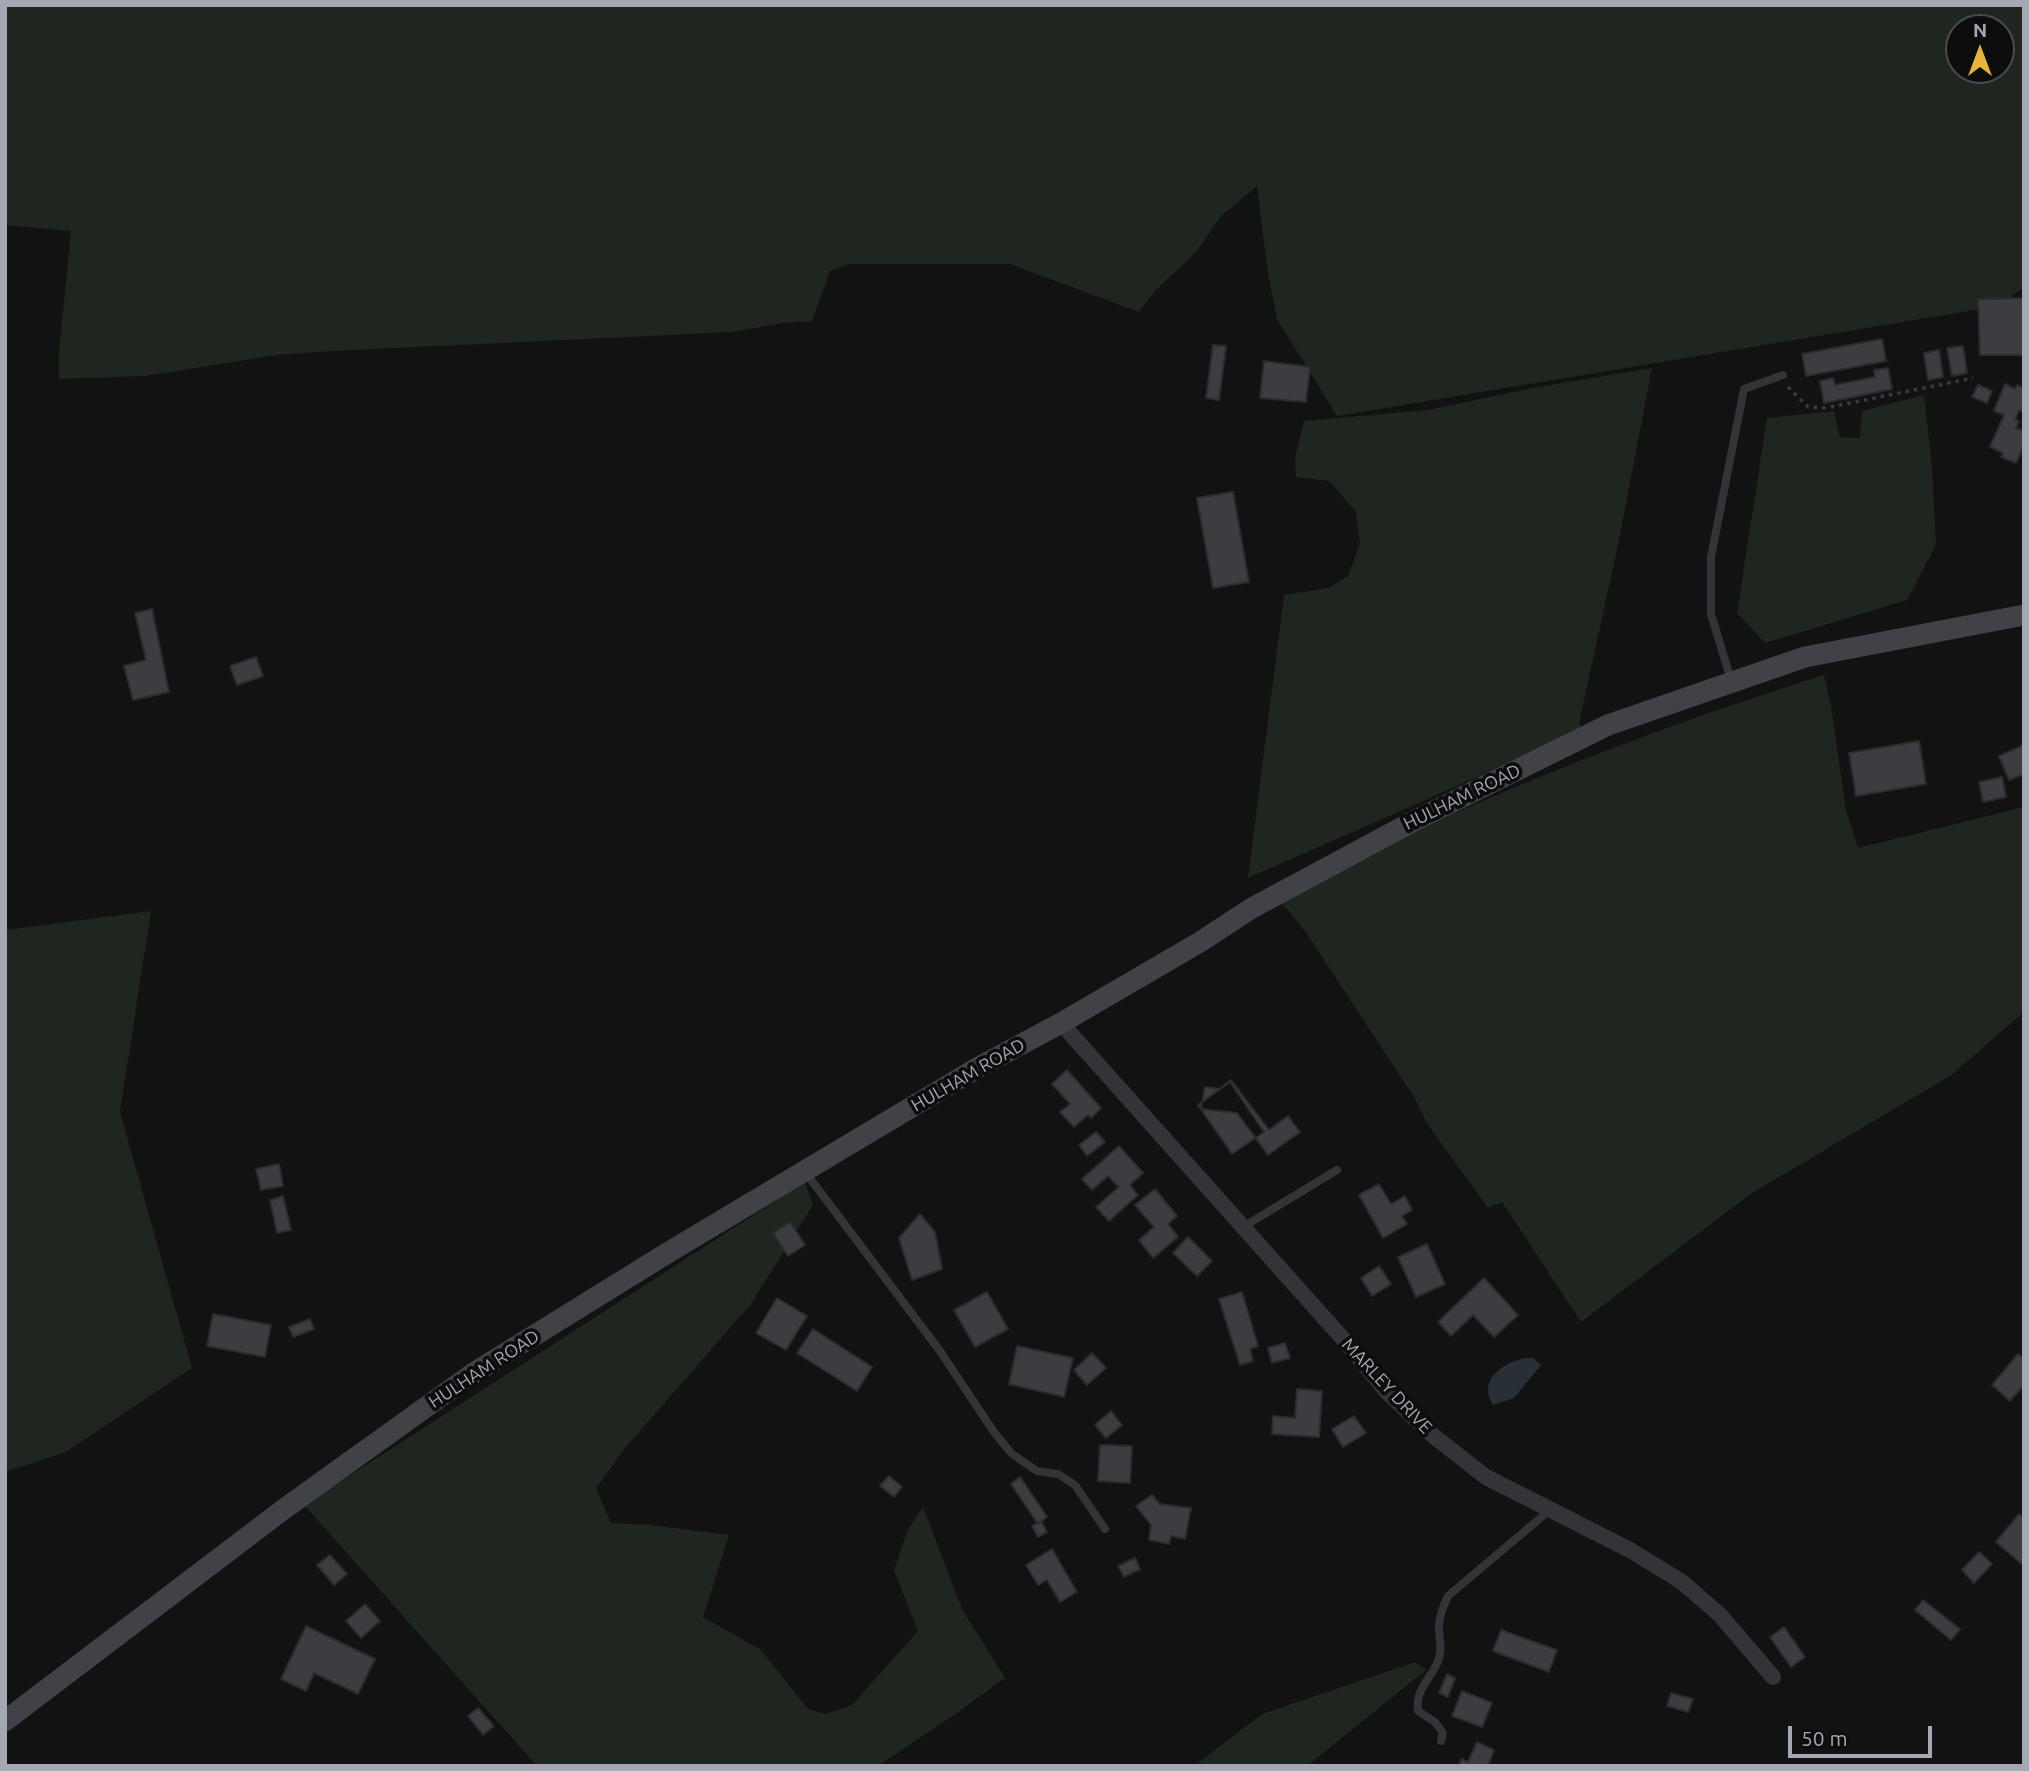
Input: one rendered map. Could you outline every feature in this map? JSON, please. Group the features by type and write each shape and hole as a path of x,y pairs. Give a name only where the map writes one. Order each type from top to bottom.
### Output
{"street":[{"name":"HULHAM ROAD","path":"5,1721 284,1509 472,1374 669,1252 977,1068 1061,1023 1200,942 1252,908 1412,822 1608,726 1805,657 2024,615"},
{"name":"MARLEY DRIVE","path":"1061,1023 1388,1392 1431,1434 1486,1477 1630,1550 1682,1582 1720,1615 1773,1677"}],"lane":[{"path":"1732,682 1712,614 1711,557 1744,388 1783,375"},
{"path":"1244,1227 1337,1170"},
{"path":"806,1171 940,1352 994,1433 1012,1454 1037,1471 1058,1474 1074,1485 1105,1528"},
{"path":"1441,1741 1443,1733 1435,1722 1418,1711 1417,1701 1420,1688 1438,1661 1441,1647 1440,1614 1448,1596 1551,1509"}],"path":[{"path":"1783,375 1787,386 1808,407 1825,408 1973,378"}],"shaded area":[{"path":"5,5 2024,5 2024,287 1998,306 1337,416 1277,319 1268,274 1257,186 1221,216 1196,252 1156,290 1139,312 1010,264 849,264 830,271 812,321 732,332 277,355 145,376 59,379 59,352 71,231 5,225"},
{"path":"1652,368 1620,535 1580,719 1580,732 1248,878 1284,595 1328,588 1348,576 1360,544 1356,512 1329,481 1296,477 1295,458 1304,421 1428,410 1533,388"},
{"path":"1924,395 1932,467 1936,545 1907,600 1765,643 1737,613 1767,418 1834,411 1840,437 1860,438 1862,411"},
{"path":"1824,675 1846,810 1858,848 2024,807 2024,1012 1950,1076 1752,1193 1581,1322 1502,1202 1488,1208 1426,1122 1414,1097 1305,931 1281,902 1403,837 1558,769 1717,710"},
{"path":"151,911 120,1112 192,1368 66,1452 5,1472 5,930"},
{"path":"805,1182 813,1205 751,1304 626,1447 596,1488 611,1523 729,1535 703,1617 761,1650 808,1709 826,1714 852,1705 918,1631 894,1570 908,1529 923,1507 962,1609 1005,1678 878,1766 537,1766 304,1505"},
{"path":"1533,1358 1541,1365 1514,1398 1493,1405 1488,1388 1490,1380 1501,1368"},
{"path":"1415,1662 1426,1670 1307,1766 1194,1766 1262,1714"}],"building":[{"path":"2024,298 2024,355 1980,355 1978,299"},
{"path":"1882,339 1886,361 1806,376 1802,354"},
{"path":"1213,345 1226,346 1219,400 1206,398"},
{"path":"1963,346 1967,373 1952,376 1947,348"},
{"path":"1939,350 1943,377 1928,380 1924,353"},
{"path":"1264,361 1310,367 1306,402 1260,398"},
{"path":"1888,368 1892,389 1824,403 1820,381 1833,378 1835,385 1875,377 1874,370"},
{"path":"2005,384 2015,389 2017,385 2024,388 2024,412 2019,410 2015,420 2019,421 2016,428 2024,431 2024,445 2016,463 2001,457 2003,453 1990,447 2004,415 1994,411"},
{"path":"1978,385 1992,391 1987,403 1972,397"},
{"path":"1233,492 1249,582 1213,588 1197,498"},
{"path":"152,609 169,692 133,700 124,666 146,660 135,613"},
{"path":"256,657 263,676 237,685 230,666"},
{"path":"1919,741 1926,784 1856,796 1849,753"},
{"path":"2024,745 2024,774 2009,780 1999,756"},
{"path":"2002,777 2006,797 1983,802 1979,782"},
{"path":"1067,1070 1101,1108 1091,1118 1088,1115 1074,1127 1060,1112 1070,1104 1052,1084"},
{"path":"1231,1080 1269,1130 1288,1116 1300,1132 1268,1155 1237,1113 1201,1109 1205,1087 1219,1089"},
{"path":"1230,1082 1264,1132 1232,1154 1198,1105"},
{"path":"1096,1132 1105,1142 1087,1156 1079,1145"},
{"path":"1119,1146 1143,1173 1130,1185 1138,1195 1109,1221 1096,1207 1119,1187 1108,1176 1092,1190 1082,1179"},
{"path":"279,1164 283,1186 261,1190 256,1169"},
{"path":"1379,1184 1391,1204 1405,1196 1412,1210 1402,1216 1407,1224 1383,1238 1359,1195"},
{"path":"1155,1189 1177,1216 1168,1224 1178,1237 1153,1258 1139,1240 1154,1227 1135,1205"},
{"path":"283,1196 291,1230 277,1233 270,1200"},
{"path":"920,1214 935,1232 942,1269 912,1280 899,1238"},
{"path":"790,1222 805,1245 788,1256 773,1233"},
{"path":"1188,1237 1212,1261 1197,1276 1173,1253"},
{"path":"1427,1244 1445,1284 1416,1297 1398,1257"},
{"path":"1379,1266 1391,1284 1372,1296 1361,1278"},
{"path":"1484,1278 1518,1315 1494,1337 1473,1315 1451,1336 1438,1322"},
{"path":"987,1292 1008,1329 975,1347 954,1310"},
{"path":"1242,1292 1258,1346 1250,1349 1253,1361 1240,1365 1219,1299"},
{"path":"777,1298 807,1316 786,1350 756,1333"},
{"path":"213,1314 271,1325 265,1357 207,1346"},
{"path":"310,1319 314,1329 293,1337 289,1327"},
{"path":"813,1329 872,1367 857,1391 797,1353"},
{"path":"1285,1343 1290,1358 1272,1363 1268,1348"},
{"path":"1017,1346 1073,1358 1064,1397 1009,1384"},
{"path":"1092,1353 1106,1368 1087,1385 1074,1370"},
{"path":"2018,1354 2024,1359 2024,1385 2010,1401 1992,1385"},
{"path":"1297,1389 1322,1391 1319,1437 1272,1434 1273,1416 1295,1418"},
{"path":"1111,1411 1122,1425 1106,1438 1095,1425"},
{"path":"1354,1416 1366,1433 1343,1447 1332,1429"},
{"path":"1100,1445 1132,1446 1130,1483 1098,1481"},
{"path":"889,1476 902,1487 894,1497 880,1486"},
{"path":"1020,1477 1047,1517 1038,1524 1011,1484"},
{"path":"1152,1495 1160,1504 1191,1508 1185,1539 1171,1536 1169,1544 1149,1540 1151,1525 1136,1506"},
{"path":"2019,1514 2024,1518 2024,1566 1996,1542"},
{"path":"1041,1521 1047,1532 1038,1537 1032,1526"},
{"path":"1052,1549 1077,1592 1060,1602 1047,1580 1038,1585 1026,1565"},
{"path":"1979,1552 1992,1564 1974,1583 1962,1570"},
{"path":"330,1555 347,1574 334,1585 317,1565"},
{"path":"1135,1558 1140,1569 1124,1577 1118,1566"},
{"path":"1923,1600 1960,1629 1951,1640 1915,1610"},
{"path":"365,1604 380,1621 361,1638 346,1621"},
{"path":"306,1626 375,1659 358,1694 314,1673 306,1691 281,1679"},
{"path":"1784,1627 1805,1657 1791,1667 1770,1637"},
{"path":"1501,1630 1557,1650 1549,1672 1493,1651"},
{"path":"1447,1674 1455,1678 1448,1697 1439,1693"},
{"path":"1462,1691 1492,1703 1482,1727 1452,1716"},
{"path":"1671,1693 1693,1699 1688,1712 1667,1706"},
{"path":"478,1708 494,1726 483,1735 468,1716"},
{"path":"1477,1742 1494,1750 1488,1766 1459,1766 1461,1759 1468,1762"}]}
